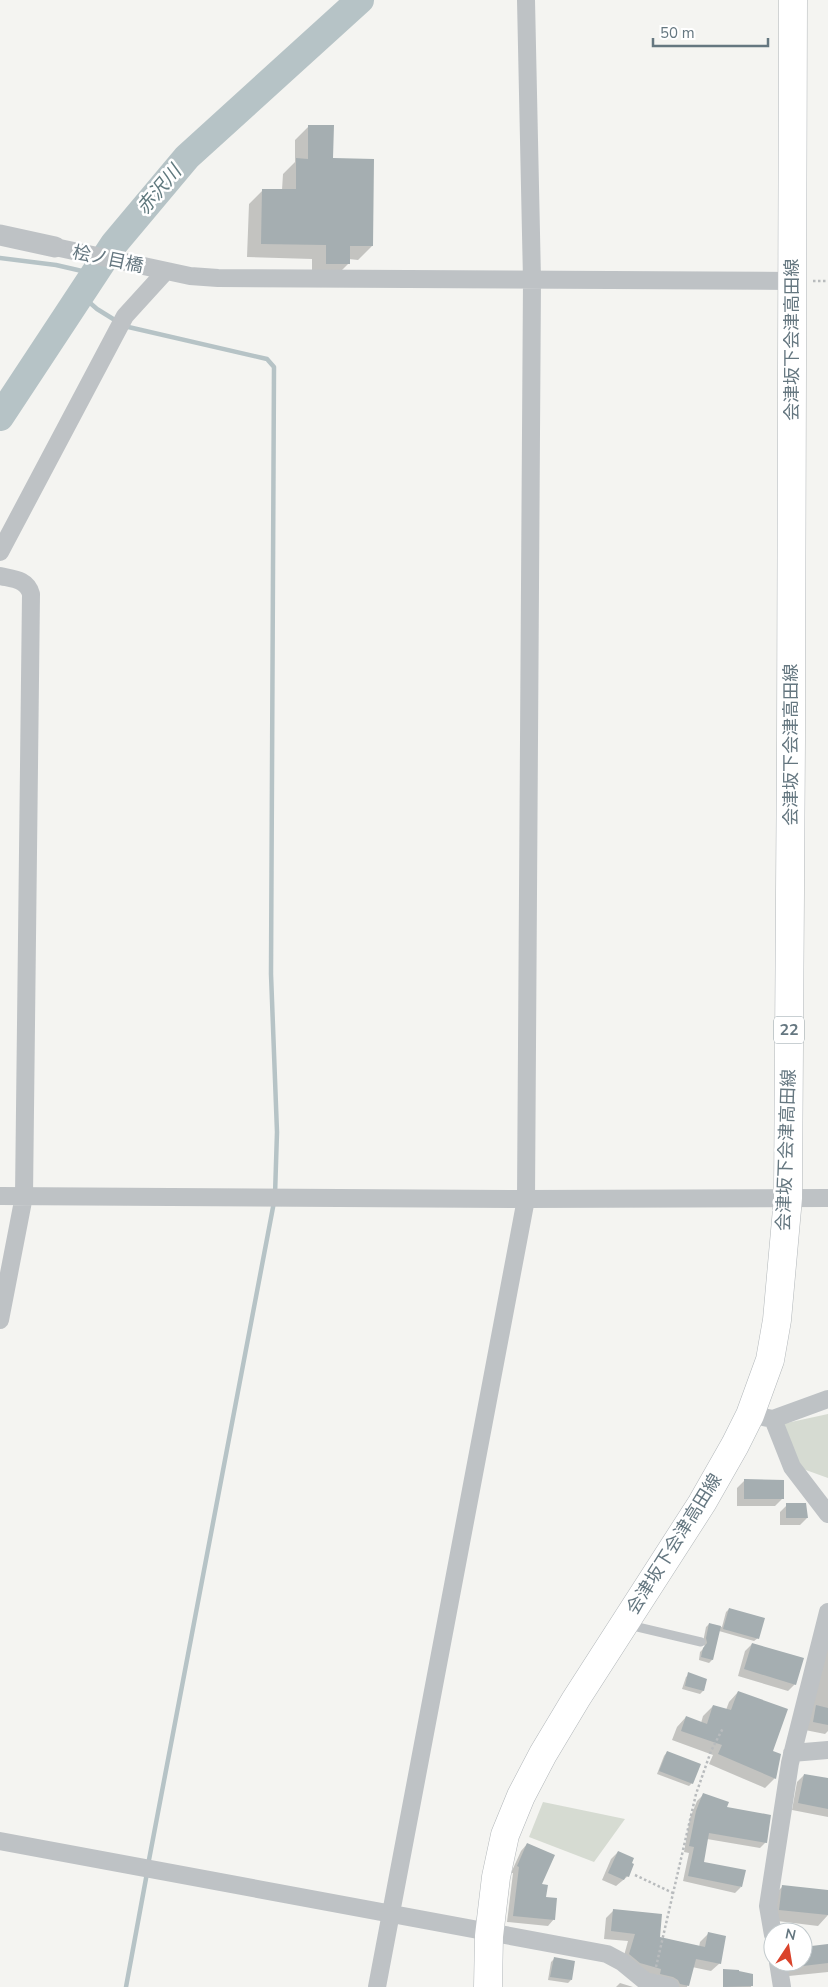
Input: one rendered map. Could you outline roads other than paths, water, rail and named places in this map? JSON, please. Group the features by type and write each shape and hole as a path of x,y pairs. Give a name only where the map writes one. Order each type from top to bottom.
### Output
{"main road":[{"name":"会津坂下会津高田線","path":"488,1987 489,1932 496,1877 505,1836 521,1796 543,1754 702,1503 735,1445 762,1417 777,1320 788,1198 793,0"}],"street":[{"path":"377,1987 526,1199 532,280 526,0"},
{"path":"0,235 54,247"},
{"name":"桧ノ目橋","path":"54,247 163,271 190,276 218,278 792,281"},
{"path":"0,552 124,316 163,271"},
{"path":"0,576 14,578 24,583 30,589 31,594 24,1196 0,1320"},
{"path":"0,1196 526,1199 828,1198"},
{"path":"828,1399 762,1417 792,1467 828,1514"},
{"path":"771,1922 768,1906 792,1753 828,1612"},
{"path":"792,1753 828,1750"},
{"path":"0,1841 607,1954 622,1962 645,1981 670,1987"},
{"path":"780,1972 782,1987"}],"lane":[{"path":"624,1624 701,1642"}],"waterway":[{"name":"赤沢川","path":"0,417 114,244 187,157 360,0"},
{"path":"0,258 56,265 95,274"},
{"path":"81,295 97,309 118,322"},
{"path":"124,326 267,359 274,367 271,974 277,1132 275,1195"},
{"path":"148,1865 274,1202"},
{"path":"126,1987 147,1873"}]}
